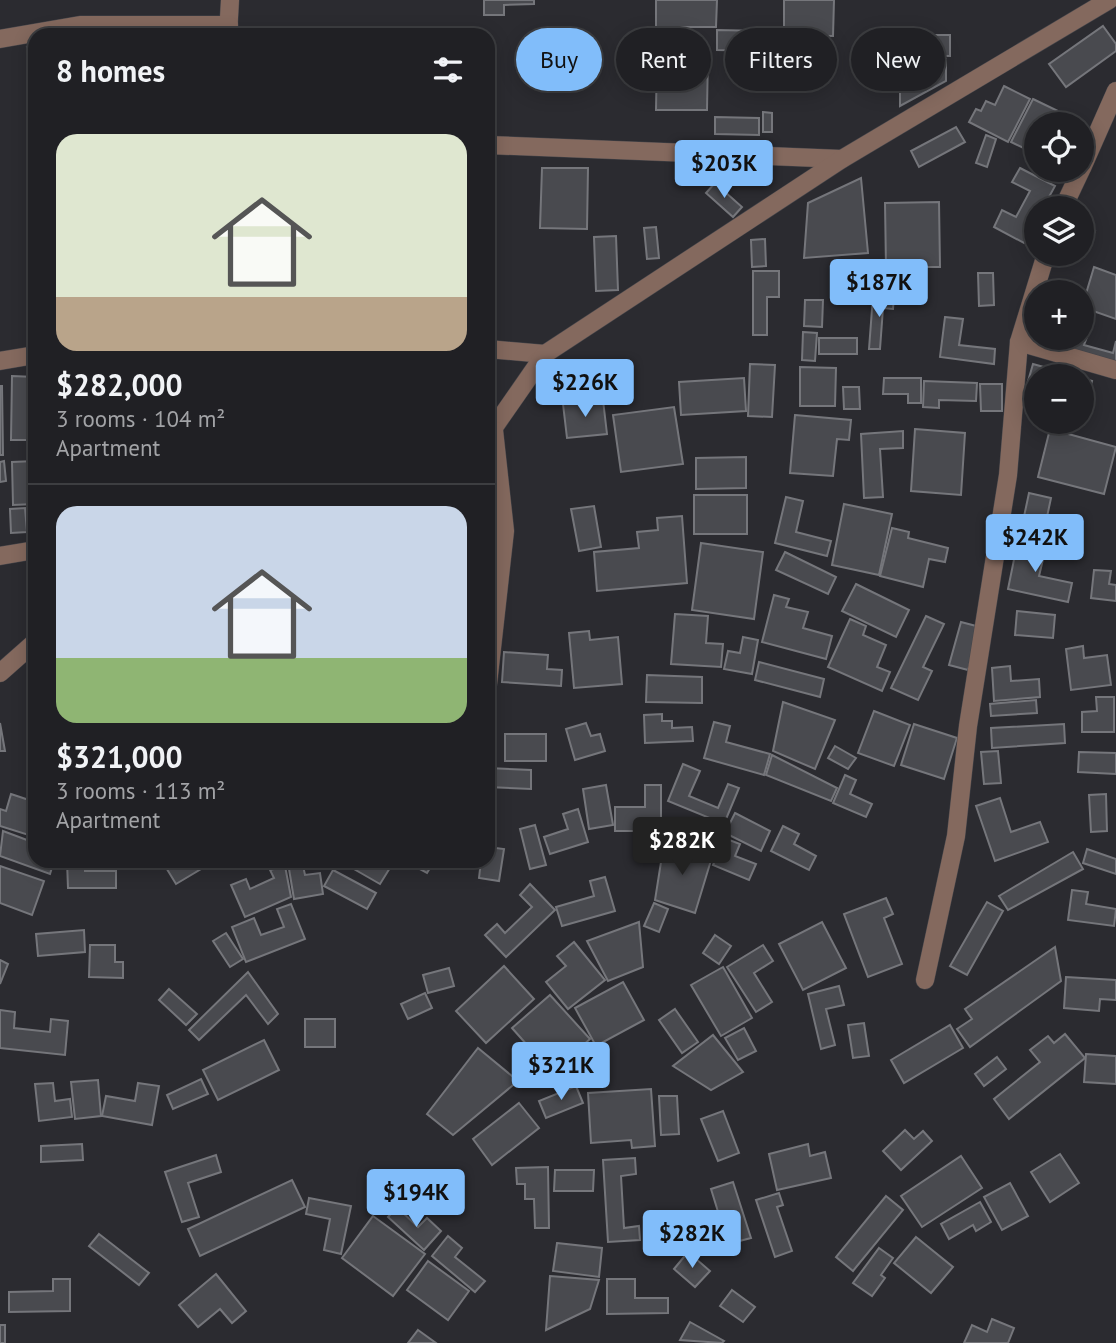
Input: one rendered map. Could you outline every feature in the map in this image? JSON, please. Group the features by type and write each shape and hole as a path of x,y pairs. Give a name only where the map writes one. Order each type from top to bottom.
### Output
{"street":[{"path":"228,28 230,0"},
{"path":"495,427 545,354 842,159 1109,0"},
{"path":"63,28 80,25 169,28"},
{"path":"0,39 28,34"},
{"path":"1094,140 1116,91"},
{"path":"495,145 842,159"},
{"path":"925,980 956,836 968,726 1008,475 1019,342 1042,266"},
{"path":"1019,342 1116,370"},
{"path":"495,350 545,354"},
{"path":"0,361 28,356"},
{"path":"495,461 505,531 495,637"},
{"path":"0,556 28,551"},
{"path":"0,673 28,648"}],"building":[{"path":"484,0 534,0 534,4 504,5 504,15 484,15"},
{"path":"656,0 717,0 716,27 656,27"},
{"path":"784,0 834,0 833,28 784,28"},
{"path":"1103,26 1116,44 1116,51 1066,87 1049,64"},
{"path":"717,30 725,30 725,50 717,50"},
{"path":"945,35 950,35 950,56 945,56"},
{"path":"1004,86 1030,99 1008,142 969,122 976,109 981,111 986,101 995,105"},
{"path":"656,91 707,91 707,110 656,110"},
{"path":"900,91 928,91 900,106"},
{"path":"1033,99 1060,112 1026,112"},
{"path":"763,112 772,113 772,132 763,132"},
{"path":"715,117 759,118 759,135 715,134"},
{"path":"1024,117 1024,148 1011,142"},
{"path":"956,127 965,142 919,167 911,151"},
{"path":"986,135 996,139 987,167 976,163"},
{"path":"542,168 588,168 587,229 540,228"},
{"path":"1020,168 1024,170 1024,182 1047,182 1055,186 1050,196 1027,196 1030,191 1012,182"},
{"path":"861,178 868,253 804,258 808,203"},
{"path":"715,183 742,207 733,217 706,193"},
{"path":"939,202 940,267 886,267 885,203"},
{"path":"1024,202 1024,243 994,227 1002,210 1016,217"},
{"path":"656,227 659,258 647,259 644,228"},
{"path":"616,236 618,290 596,291 594,237"},
{"path":"765,239 766,266 752,267 751,240"},
{"path":"1094,267 1116,275 1116,319 1094,311 1094,280 1090,280"},
{"path":"753,271 779,271 779,297 767,297 767,335 753,335"},
{"path":"978,273 993,273 994,305 979,306"},
{"path":"873,296 894,297 893,309 883,308 880,349 869,349"},
{"path":"805,300 823,300 822,327 804,326"},
{"path":"945,317 963,319 959,345 995,349 994,364 940,357"},
{"path":"803,332 817,333 815,361 802,360"},
{"path":"819,338 857,338 857,354 819,354"},
{"path":"1116,341 1116,365 1062,350 1094,350 1094,348 1113,353"},
{"path":"750,364 775,365 772,417 748,416"},
{"path":"603,365 614,387 593,397 583,375"},
{"path":"800,367 836,368 835,406 800,406"},
{"path":"577,373 581,389 559,395 555,379"},
{"path":"12,376 28,377 28,440 11,440"},
{"path":"744,378 746,411 681,415 679,382"},
{"path":"884,378 921,378 921,403 908,403 908,394 883,394"},
{"path":"924,381 977,383 976,401 939,400 939,408 923,407"},
{"path":"980,384 1002,384 1002,411 981,411"},
{"path":"2,386 3,455 0,455"},
{"path":"843,387 859,387 860,409 844,409"},
{"path":"603,400 607,434 567,438 563,404"},
{"path":"674,407 683,464 621,472 613,415"},
{"path":"795,415 851,420 849,440 837,439 833,476 790,473"},
{"path":"915,429 965,433 961,495 911,491"},
{"path":"903,431 903,448 880,449 883,497 864,498 861,434"},
{"path":"1049,434 1068,434 1116,447 1104,494 1038,477"},
{"path":"746,457 746,488 696,489 696,458"},
{"path":"4,461 6,481 0,482 0,462"},
{"path":"28,461 28,504 13,505 12,462"},
{"path":"1029,493 1051,498 1044,531 1022,526"},
{"path":"694,495 747,495 747,534 694,534"},
{"path":"786,497 803,501 796,532 831,541 827,556 775,543"},
{"path":"844,504 892,514 879,575 832,565"},
{"path":"594,506 601,547 579,551 571,509"},
{"path":"25,508 27,532 11,533 10,509"},
{"path":"682,516 687,583 597,591 594,552 639,548 637,532 658,530 657,518"},
{"path":"892,528 909,532 908,538 948,548 945,562 929,559 923,587 880,576"},
{"path":"1018,540 1046,547 1039,576 1072,583 1068,602 1008,589"},
{"path":"701,543 763,552 754,619 692,610"},
{"path":"785,552 836,577 828,594 776,570"},
{"path":"1094,570 1111,571 1109,584 1116,585 1116,601 1091,598"},
{"path":"856,584 909,610 896,637 842,611"},
{"path":"774,595 789,599 786,607 808,612 803,628 832,636 826,659 762,642"},
{"path":"1017,611 1055,615 1053,638 1015,635"},
{"path":"675,614 708,616 706,643 723,644 721,667 671,664"},
{"path":"926,616 944,624 923,667 932,671 918,700 891,688"},
{"path":"850,619 866,626 863,635 886,645 877,667 890,672 882,691 828,667"},
{"path":"961,622 980,627 968,670 949,665"},
{"path":"589,631 590,640 618,637 622,684 574,688 569,633"},
{"path":"743,637 758,640 752,674 724,669 728,651 740,653"},
{"path":"1083,646 1084,658 1107,655 1111,685 1071,690 1066,649"},
{"path":"504,652 548,655 547,669 562,670 561,686 502,682"},
{"path":"759,662 824,679 820,697 755,680"},
{"path":"1010,666 1011,681 1039,679 1040,697 994,701 992,668"},
{"path":"647,675 702,677 702,703 646,702"},
{"path":"1096,697 1114,697 1114,732 1082,732 1082,712 1097,711"},
{"path":"1036,700 1037,713 991,716 990,704"},
{"path":"783,702 835,720 815,769 773,751"},
{"path":"874,711 910,725 894,766 858,753"},
{"path":"662,714 662,721 672,721 672,728 692,727 693,741 645,743 644,715"},
{"path":"714,722 730,726 726,742 770,754 764,775 704,758"},
{"path":"0,723 5,751 0,751"},
{"path":"586,723 591,736 600,734 605,751 575,760 566,729"},
{"path":"914,724 957,738 944,779 901,765"},
{"path":"1064,724 1065,743 992,748 991,728"},
{"path":"505,734 546,734 546,761 505,761"},
{"path":"835,746 856,758 848,769 828,758"},
{"path":"998,751 1001,783 984,784 981,752"},
{"path":"1079,752 1116,753 1116,774 1078,772"},
{"path":"772,755 837,788 831,801 766,775"},
{"path":"683,764 700,771 689,796 718,808 728,784 739,788 724,824 668,801"},
{"path":"495,768 531,770 531,789 495,787"},
{"path":"845,775 856,780 850,794 872,804 866,817 833,803"},
{"path":"606,785 613,825 589,829 583,789"},
{"path":"645,785 661,785 661,831 615,831 615,807 645,807"},
{"path":"11,794 28,800 28,835 0,826 0,809 6,811"},
{"path":"1106,794 1107,831 1091,832 1089,795"},
{"path":"1000,798 1011,832 1040,822 1048,842 995,861 976,806"},
{"path":"578,809 588,842 550,854 544,837 568,829 563,814"},
{"path":"735,813 770,831 761,851 725,833"},
{"path":"535,825 546,865 530,869 520,829"},
{"path":"783,826 799,834 794,844 816,856 809,870 771,851"},
{"path":"3,831 28,840 28,866 0,856"},
{"path":"724,838 740,844 735,856 756,864 749,880 713,865"},
{"path":"664,843 712,857 695,913 655,900"},
{"path":"495,848 504,849 499,881 479,878 480,868 495,868"},
{"path":"1087,849 1116,859 1116,874 1083,863"},
{"path":"1073,852 1083,869 1008,910 999,896"},
{"path":"0,866 44,881 32,915 0,903"},
{"path":"33,868 52,868 50,874"},
{"path":"67,868 116,871 116,888 68,888"},
{"path":"166,868 203,868 176,884"},
{"path":"285,868 291,897 245,917 231,885 246,879 250,889 274,878 270,870"},
{"path":"289,868 304,868 305,875 320,873 323,894 294,899"},
{"path":"352,868 390,868 380,884"},
{"path":"333,870 376,893 367,909 324,886"},
{"path":"605,877 615,911 562,926 556,907 594,896 590,881"},
{"path":"530,884 555,910 506,957 485,935 497,924 505,933 532,907 520,895"},
{"path":"1072,890 1088,892 1086,904 1116,909 1114,926 1068,920"},
{"path":"886,898 893,914 884,918 902,964 868,977 844,914"},
{"path":"987,902 1003,911 967,975 950,966"},
{"path":"654,903 668,909 659,932 644,926"},
{"path":"291,904 305,939 246,962 232,927 254,918 261,935 284,927 277,909"},
{"path":"639,922 643,967 608,981 587,941"},
{"path":"822,922 846,968 803,990 779,944"},
{"path":"84,930 85,952 38,956 36,934"},
{"path":"226,933 243,959 230,967 213,941"},
{"path":"715,935 731,946 719,964 703,953"},
{"path":"574,942 605,980 568,1009 546,982 566,966 557,956"},
{"path":"90,945 115,945 115,962 123,962 123,978 89,977"},
{"path":"763,945 773,961 754,973 772,1002 756,1012 727,967"},
{"path":"1055,947 1061,981 970,1047 957,1029 972,1019 965,1009"},
{"path":"0,960 8,964 0,984"},
{"path":"504,966 534,999 486,1043 456,1011"},
{"path":"723,967 752,1018 721,1036 691,985"},
{"path":"449,968 454,986 428,993 423,975"},
{"path":"248,972 278,1014 268,1024 246,995 199,1040 189,1030"},
{"path":"1066,977 1116,980 1116,1000 1100,999 1099,1011 1064,1008"},
{"path":"623,982 644,1020 596,1046 575,1008"},
{"path":"839,986 844,1005 826,1009 835,1045 821,1049 808,994"},
{"path":"169,989 197,1014 186,1025 159,1000"},
{"path":"425,993 432,1008 408,1019 401,1004"},
{"path":"550,995 590,1039 552,1073 512,1028"},
{"path":"675,1009 698,1042 682,1053 659,1020"},
{"path":"0,1010 15,1012 14,1028 50,1032 51,1019 68,1021 65,1055 0,1048"},
{"path":"305,1019 335,1019 335,1047 305,1047"},
{"path":"864,1023 869,1056 853,1058 848,1025"},
{"path":"950,1025 963,1048 904,1083 891,1060"},
{"path":"744,1028 756,1051 738,1060 725,1038"},
{"path":"1065,1034 1085,1058 1009,1119 994,1099 1040,1062 1030,1050 1048,1036 1054,1043"},
{"path":"713,1035 743,1072 711,1090 673,1066"},
{"path":"264,1040 279,1070 218,1100 203,1070"},
{"path":"478,1048 518,1081 453,1135 427,1114"},
{"path":"1086,1054 1116,1056 1116,1084 1084,1082"},
{"path":"997,1057 1006,1069 984,1086 975,1074"},
{"path":"201,1079 208,1094 173,1109 167,1095"},
{"path":"98,1080 101,1116 75,1119 71,1082"},
{"path":"53,1083 55,1101 70,1099 72,1117 39,1121 35,1084"},
{"path":"138,1083 159,1086 152,1125 102,1116 106,1096 135,1101"},
{"path":"576,1086 583,1103 546,1118 539,1101"},
{"path":"651,1089 655,1146 632,1148 631,1140 591,1143 588,1093"},
{"path":"659,1096 677,1096 679,1134 661,1135"},
{"path":"519,1103 539,1128 492,1165 473,1139"},
{"path":"723,1111 739,1153 718,1161 701,1119"},
{"path":"905,1130 914,1139 923,1131 932,1141 901,1170 883,1151"},
{"path":"82,1144 83,1160 41,1162 41,1146"},
{"path":"808,1144 810,1156 825,1152 831,1178 777,1190 769,1154"},
{"path":"1060,1154 1079,1183 1050,1202 1031,1172"},
{"path":"216,1155 221,1172 188,1183 199,1217 182,1222 165,1172"},
{"path":"961,1156 982,1188 922,1227 901,1196"},
{"path":"635,1158 636,1174 621,1176 624,1228 639,1226 640,1240 608,1242 603,1160"},
{"path":"548,1167 549,1228 535,1228 534,1199 525,1199 525,1184 517,1184 516,1168"},
{"path":"555,1170 594,1170 593,1191 554,1191"},
{"path":"292,1180 305,1207 200,1256 188,1229"},
{"path":"733,1182 751,1238 728,1244 711,1189"},
{"path":"1010,1183 1028,1216 1002,1230 984,1197"},
{"path":"779,1193 783,1205 777,1207 792,1251 775,1257 756,1200"},
{"path":"886,1196 903,1210 853,1271 836,1257"},
{"path":"309,1198 351,1206 341,1254 324,1250 330,1219 306,1214"},
{"path":"980,1202 991,1222 976,1231 973,1225 949,1239 941,1224"},
{"path":"397,1207 418,1227 427,1218 441,1231 424,1250 388,1217"},
{"path":"373,1216 425,1254 393,1296 342,1258"},
{"path":"99,1234 149,1273 139,1285 89,1246"},
{"path":"448,1236 462,1248 455,1257 485,1281 475,1292 432,1256"},
{"path":"916,1237 953,1267 931,1293 894,1263"},
{"path":"557,1243 602,1248 599,1277 553,1271"},
{"path":"879,1248 893,1258 881,1275 885,1278 872,1296 853,1283"},
{"path":"688,1252 710,1271 695,1287 674,1269"},
{"path":"428,1261 469,1291 448,1320 407,1290"},
{"path":"216,1274 246,1311 232,1323 220,1309 198,1327 179,1305"},
{"path":"550,1276 599,1280 590,1309 546,1330"},
{"path":"53,1279 70,1279 70,1311 9,1312 9,1292 53,1291"},
{"path":"607,1279 635,1279 635,1298 668,1298 668,1313 607,1314"},
{"path":"732,1290 755,1307 743,1322 720,1306"},
{"path":"992,1319 1014,1328 1008,1343 964,1343 972,1325 987,1332"},
{"path":"690,1322 724,1341 680,1340"},
{"path":"0,1325 5,1325 5,1343 0,1343"},
{"path":"418,1330 436,1343 408,1343"}]}
